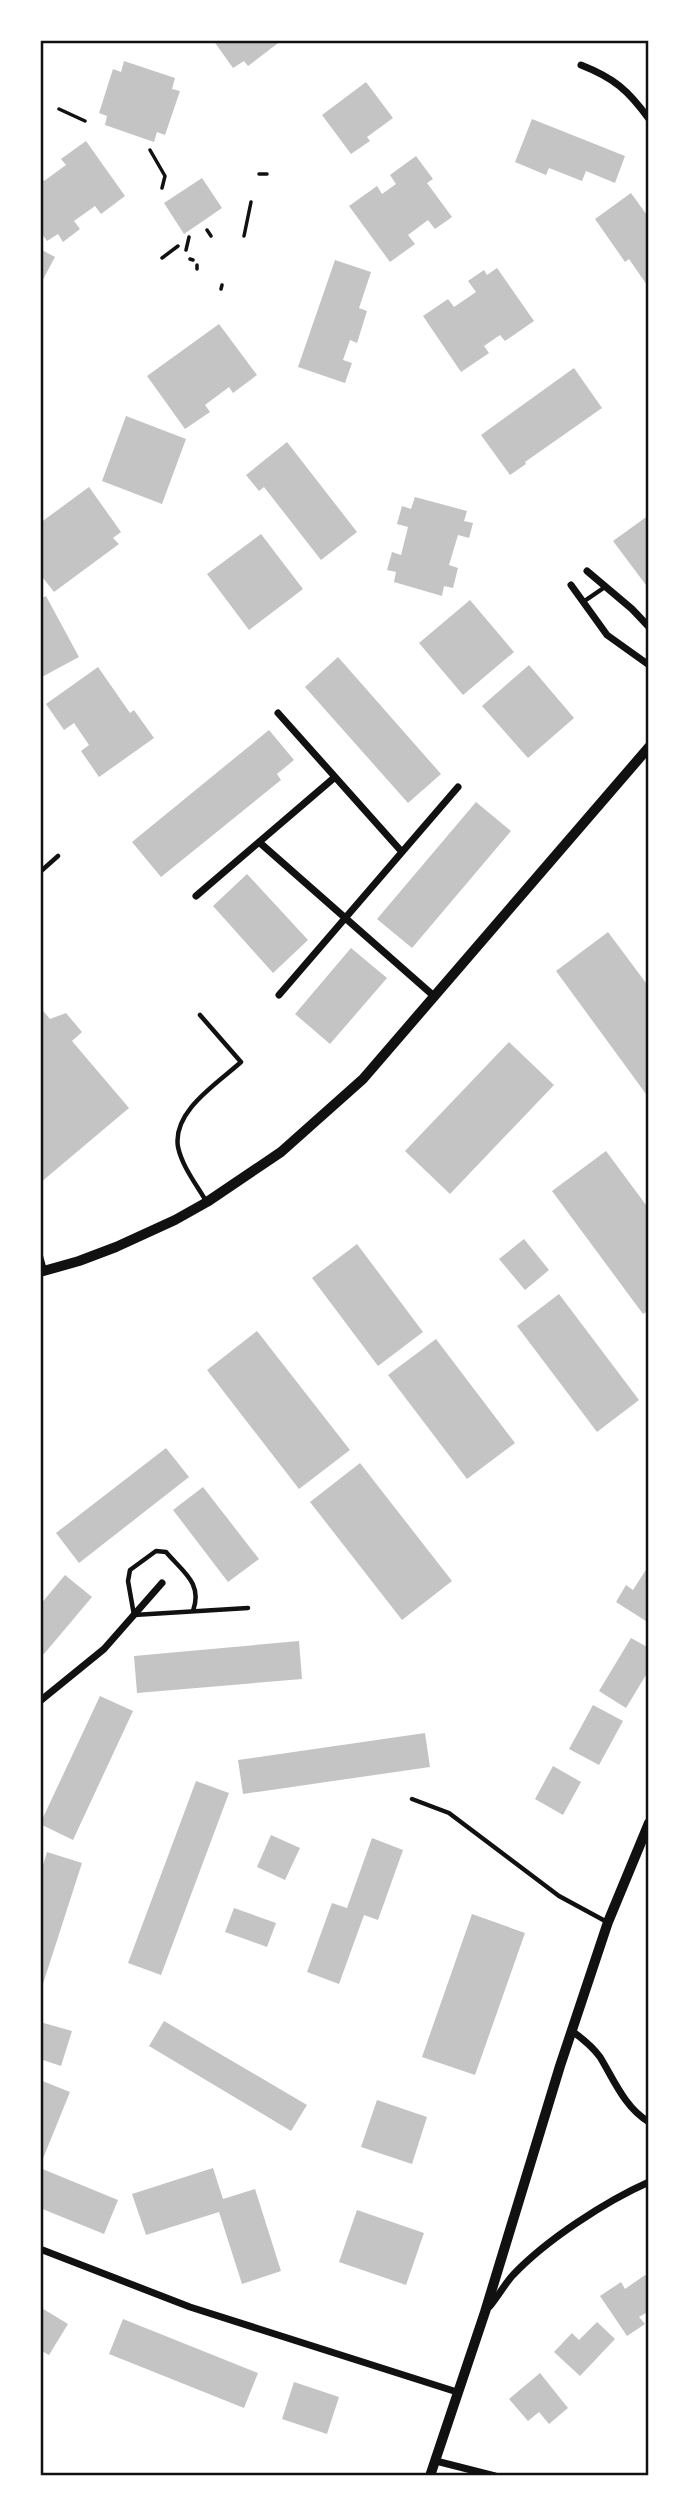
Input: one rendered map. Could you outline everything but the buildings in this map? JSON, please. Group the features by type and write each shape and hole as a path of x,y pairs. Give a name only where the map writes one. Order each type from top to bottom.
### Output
{"street":[{"path":"581,65 605,74 619,84 631,94 649,119"},
{"path":"587,571 649,627"},
{"path":"571,585 607,635 649,665"},
{"path":"278,713 402,852"},
{"path":"43,1272 145,1235 207,1202 281,1152 363,1079 649,747"},
{"path":"196,896 335,777"},
{"path":"279,995 458,787"},
{"path":"259,842 435,997"},
{"path":"40,1701 104,1649 162,1583"},
{"path":"430,2476 485,2312 608,1922 649,1823"},
{"path":"572,2031 588,2043 599,2056 616,2087 640,2117 649,2122"},
{"path":"485,2312 513,2275 566,2231 626,2192 649,2182"},
{"path":"40,2249 190,2307 457,2392"},
{"path":"436,2461 495,2476"}],"lane":[{"path":"583,603 605,586"},
{"path":"40,872 58,856"},
{"path":"200,1015 241,1062 191,1108 177,1132 178,1149 184,1165 207,1202"},
{"path":"40,1253 43,1272"},
{"path":"193,1611 198,1598 195,1585 166,1552 156,1551 130,1570 128,1581 134,1615 248,1608"},
{"path":"412,1799 449,1813 559,1896 608,1922"}],"path":[{"path":"59,109 85,121"},
{"path":"150,150 165,176 162,188"},
{"path":"259,174 267,174"},
{"path":"244,236 251,202"},
{"path":"207,230 211,236"},
{"path":"186,250 189,237"},
{"path":"162,258 178,246"}]}
